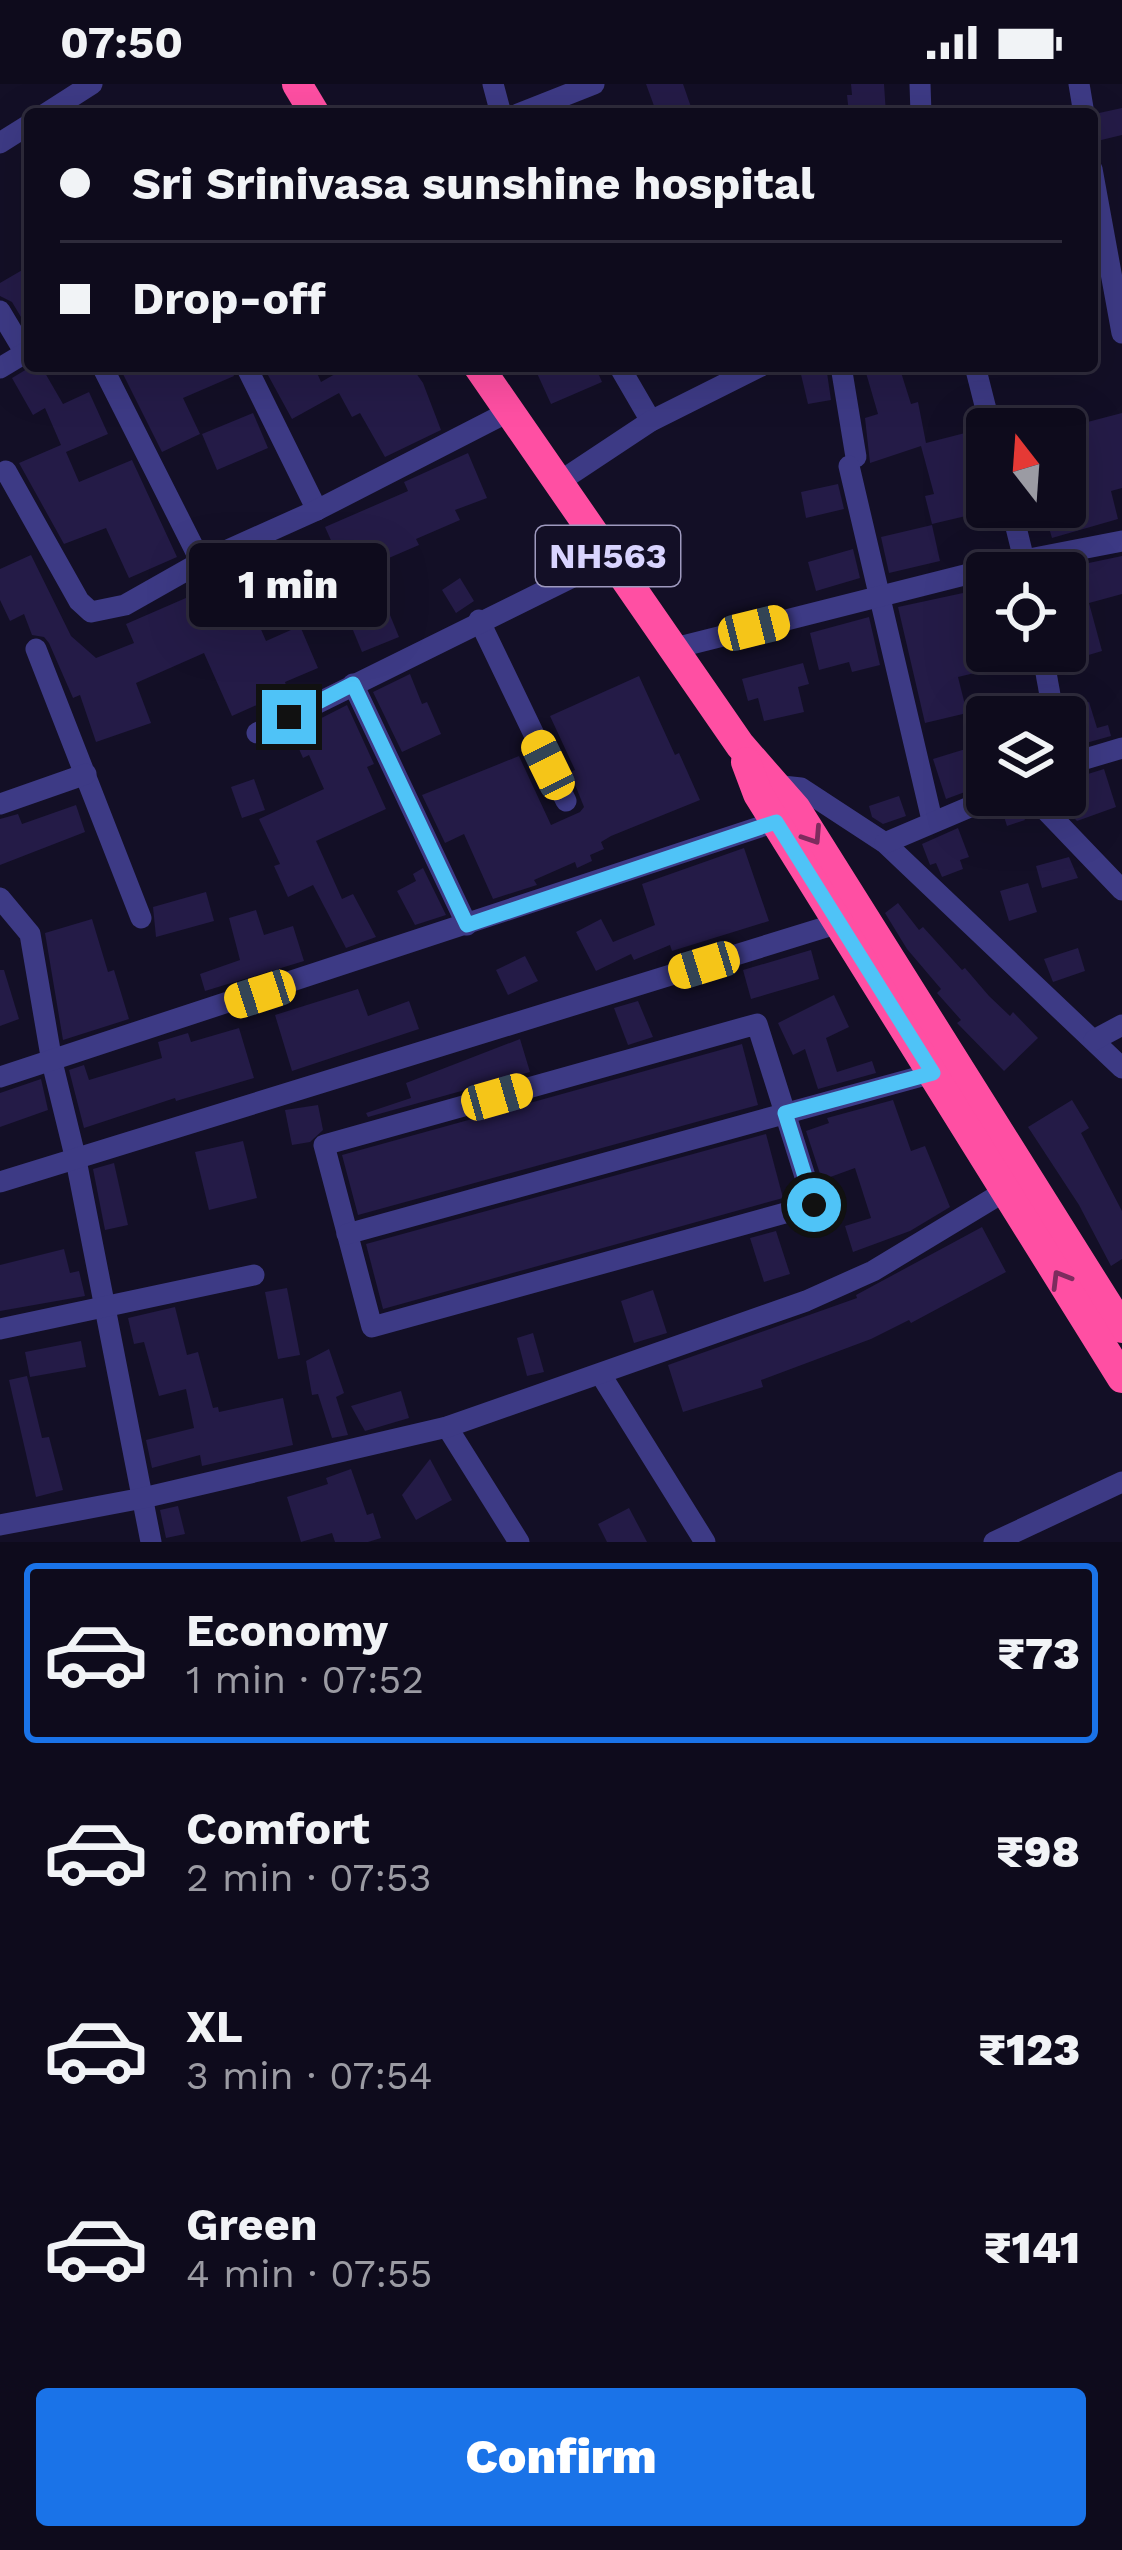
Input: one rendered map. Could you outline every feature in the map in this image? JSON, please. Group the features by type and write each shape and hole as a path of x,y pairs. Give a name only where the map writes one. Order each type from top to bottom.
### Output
{"highway":[{"name":"NH563","path":"482,372 767,789 843,882 1122,1328"},
{"name":"NH563","path":"767,789 776,822 1122,1378"}],"street":[{"path":"54,108 92,84"},
{"path":"533,108 594,84"},
{"path":"1098,216 1122,333"},
{"path":"0,311 24,346"},
{"path":"105,372 201,562"},
{"path":"249,372 317,510"},
{"path":"623,372 651,421"},
{"path":"556,484 651,421 749,372"},
{"path":"842,372 852,462 878,596 932,820"},
{"path":"977,372 986,408"},
{"path":"6,471 79,601 92,612 125,605 201,562 317,510 508,412"},
{"path":"1080,552 1122,541"},
{"path":"257,734 609,559"},
{"path":"671,649 966,578"},
{"path":"479,620 566,801"},
{"path":"37,649 141,918"},
{"path":"353,684 467,925"},
{"path":"1086,759 1122,748"},
{"path":"0,804 86,773"},
{"path":"767,789 801,788 885,843 1122,1068"},
{"path":"885,843 966,807"},
{"path":"1051,816 1122,890"},
{"path":"0,1077 776,822"},
{"path":"0,898 30,934 52,1063 76,1160 151,1542"},
{"path":"0,1182 839,923"},
{"path":"757,1024 785,1113 814,1205 372,1327 324,1145 757,1024"},
{"path":"1094,1040 1122,1025"},
{"path":"347,1234 933,1073"},
{"path":"0,1525 142,1498 447,1427 806,1301 873,1271 1007,1190"},
{"path":"0,1329 254,1275"},
{"path":"601,1375 705,1542"},
{"path":"447,1427 519,1542"},
{"path":"994,1542 1038,1533 1122,1483"}],"building":[{"path":"646,84 683,84 691,107 655,108"},
{"path":"851,84 884,84 886,108 848,108 847,95 852,95"},
{"path":"1122,108 1122,135 1098,141 1099,113"},
{"path":"24,269 24,322 12,302 0,296 0,283"},
{"path":"24,371 44,372 63,404 89,392 108,434 66,452 79,482 132,460 177,557 129,578 106,528 64,544 19,463 61,445 45,408 33,415 12,378"},
{"path":"122,372 233,372 234,376 183,398 200,434 162,452"},
{"path":"266,372 317,372 321,382 338,372 415,372 441,430 385,457 360,413 352,417 339,393 292,419"},
{"path":"536,372 598,372 602,382 551,404"},
{"path":"800,372 827,372 831,400 808,404"},
{"path":"866,372 901,372 911,404 918,402 926,443 965,433 966,516 932,524 925,496 934,494 921,446 870,463 865,418 878,414"},
{"path":"253,413 268,448 217,470 202,434"},
{"path":"1122,413 1122,488 1111,491 1118,519 1052,538 1049,528 1086,528 1086,422"},
{"path":"468,453 487,498 455,510 460,520 416,539 419,545 347,576 325,527 408,491 404,482"},
{"path":"838,484 844,509 806,518 801,492"},
{"path":"932,525 940,561 889,573 881,537"},
{"path":"853,549 860,578 816,591 808,562"},
{"path":"31,555 71,636 96,658 134,643 126,624 225,581 220,571 254,556 273,600 252,609 266,641 300,626 318,668 285,682 288,691 232,716 204,653 136,683 151,723 96,742 80,695 73,698 49,643 32,635 24,614 10,621 0,600 0,569"},
{"path":"1122,556 1122,594 1089,603 1102,651 1086,656 1086,564"},
{"path":"460,578 474,601 456,613 442,590"},
{"path":"966,592 966,672 979,672 958,677 966,713 925,723 898,607"},
{"path":"385,603 399,637 362,652 348,618"},
{"path":"869,617 880,665 852,672 849,662 819,670 810,633"},
{"path":"803,663 809,684 798,687 804,712 764,721 758,698 748,701 742,679"},
{"path":"410,674 441,734 402,752 373,692"},
{"path":"639,676 700,800 611,836 601,842 604,849 590,855 592,861 577,868 575,862 534,880 537,885 493,899 464,834 445,843 422,795 519,756 551,825 580,812 584,807 570,772 575,770 550,716"},
{"path":"1086,703 1097,728 1108,725 1111,736 1086,743"},
{"path":"347,705 374,764 367,767 386,809 316,841 342,899 353,894 376,937 346,948 313,885 288,897 274,866 280,864 259,819 324,789 309,755 303,758 292,733"},
{"path":"966,749 966,792 946,799 933,759"},
{"path":"1104,769 1116,807 1077,821 1072,816 1086,816 1086,775"},
{"path":"254,779 265,810 242,818 231,787"},
{"path":"899,796 906,816 883,824 872,817 869,806"},
{"path":"76,805 85,832 0,865 0,819 18,814 22,824"},
{"path":"1004,816 1025,820 1007,826"},
{"path":"958,828 969,857 960,860 963,869 942,877 936,863 930,865 922,844"},
{"path":"744,848 769,921 672,951 670,945 634,960 631,954 596,971 576,932 601,919 613,942 655,925 642,884"},
{"path":"1069,857 1078,878 1042,888 1036,866"},
{"path":"423,868 446,915 415,925 397,891 416,881 413,874"},
{"path":"1028,883 1037,912 1009,921 1000,891"},
{"path":"206,892 214,921 156,937 153,907"},
{"path":"898,903 919,930 923,927 962,970 1038,1038 1004,1071 957,1023 961,1020 937,993 941,989 907,949 885,913"},
{"path":"256,910 264,935 293,926 304,961 205,991 200,974 240,960 229,918"},
{"path":"92,919 129,1019 63,1040 45,933"},
{"path":"1078,948 1085,971 1053,982 1044,959"},
{"path":"811,950 819,979 751,999 743,970"},
{"path":"525,956 538,981 508,995 496,970"},
{"path":"0,970 4,970 19,1019 0,1026"},
{"path":"358,989 368,1016 409,1001 419,1029 292,1071 275,1015"},
{"path":"834,995 849,1027 826,1038 837,1072 872,1061 876,1073 818,1089 805,1049 793,1055 778,1023"},
{"path":"638,1001 653,1037 628,1045 614,1008"},
{"path":"239,1028 254,1078 84,1128 69,1070 84,1065 89,1080 162,1058 158,1042 188,1033 191,1042"},
{"path":"520,1039 530,1072 368,1117 366,1113 411,1098 406,1083"},
{"path":"742,1044 758,1105 358,1215 342,1155"},
{"path":"41,1079 48,1110 0,1127 0,1093"},
{"path":"893,1100 911,1151 925,1146 950,1207 910,1231 853,1252 845,1226 871,1218 855,1168 822,1180 806,1131 829,1123 827,1118"},
{"path":"1072,1100 1089,1128 1081,1133 1122,1211 1122,1259 1111,1266 1079,1205 1028,1127"},
{"path":"318,1105 323,1130 310,1142 292,1145 285,1110"},
{"path":"766,1134 783,1198 383,1309 366,1244"},
{"path":"243,1141 257,1198 209,1210 195,1152"},
{"path":"114,1163 128,1225 105,1230 93,1169"},
{"path":"982,1227 1006,1272 911,1323 761,1380 763,1387 683,1412 668,1365 857,1298"},
{"path":"776,1231 790,1274 764,1282 750,1238"},
{"path":"64,1249 70,1273 79,1271 85,1296 0,1311 0,1265"},
{"path":"287,1288 300,1355 278,1359 265,1292"},
{"path":"653,1290 667,1333 634,1343 621,1301"},
{"path":"175,1307 187,1355 198,1352 213,1408 218,1407 219,1412 283,1398 293,1445 202,1466 200,1455 152,1468 146,1440 194,1428 186,1389 159,1396 144,1342 134,1344 128,1318"},
{"path":"533,1333 544,1372 527,1376 517,1338"},
{"path":"81,1341 86,1367 30,1377 25,1352"},
{"path":"329,1349 344,1393 336,1397 348,1435 332,1438 318,1394 312,1395 306,1361"},
{"path":"27,1376 42,1438 49,1437 63,1490 36,1497 9,1380"},
{"path":"401,1391 409,1418 365,1431 351,1406"},
{"path":"430,1459 452,1500 416,1520 402,1495"},
{"path":"351,1469 367,1515 373,1513 381,1538 335,1542 332,1533 301,1542 287,1497 328,1484 326,1478"},
{"path":"178,1506 185,1534 166,1538 160,1510"},
{"path":"629,1508 647,1542 607,1542 598,1524"}],"route":[{"path":"289,717 353,684 467,925 776,822 933,1073 785,1113 814,1205"}]}
